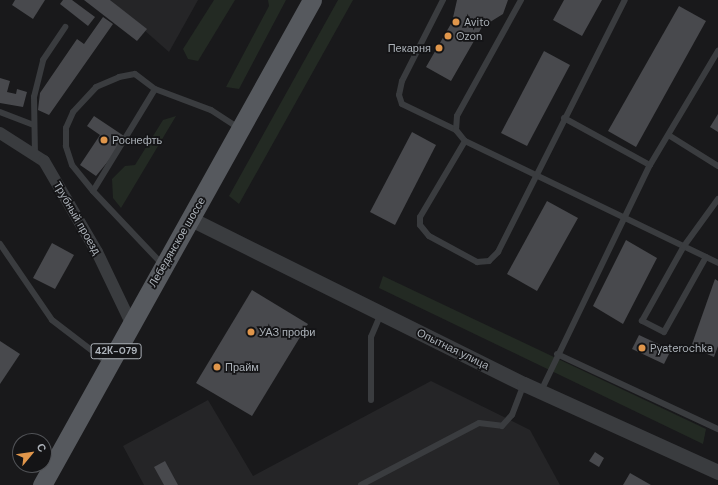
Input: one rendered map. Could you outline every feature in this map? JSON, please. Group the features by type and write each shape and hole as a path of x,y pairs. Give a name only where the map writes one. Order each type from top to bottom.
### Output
{"main road":[{"name":"Лебедянское шоссе","path":"42,485 312,0"}],"street":[{"name":"Трубный проезд","path":"0,133 44,161 97,252 131,323"},
{"name":"Опытная улица","path":"191,219 524,384 718,472"}],"lane":[{"path":"443,0 402,81 399,94 402,104 456,130 464,141 535,176 626,216 718,264"},
{"path":"456,130 457,116 521,0"},
{"path":"464,141 420,217 420,225 429,236 477,262 489,261 498,252 564,118 625,0"},
{"path":"35,155 32,124 43,60 64,27"},
{"path":"541,391 650,165 670,136 718,51"},
{"path":"163,266 72,165 66,146 66,128 74,112 96,87 119,76 135,74 155,89 211,110 240,129"},
{"path":"94,191 155,89"},
{"path":"0,112 32,124"},
{"path":"564,118 650,165"},
{"path":"670,136 718,166"},
{"path":"706,257 664,332 642,321 684,246 718,199"},
{"path":"0,244 52,320 109,364"},
{"path":"371,400 371,337 381,313"},
{"path":"558,354 718,429"},
{"path":"361,485 479,423 502,426 512,415 524,384"}],"shaded area":[{"path":"110,0 198,0 169,52"},
{"path":"214,0 235,0 198,61 188,59 183,49"},
{"path":"268,0 286,0 239,89 226,87 269,6"},
{"path":"338,0 353,0 239,204 229,196"},
{"path":"176,116 121,208 113,198 112,179 125,166 135,165 163,120"},
{"path":"383,276 706,429 703,444 379,288"},
{"path":"431,381 530,430 560,485 144,485 123,446 208,400 253,476"}],"building":[{"path":"15,0 45,0 33,19 12,5"},
{"path":"63,0 72,0 95,17 88,26 60,4"},
{"path":"84,0 110,0 147,29 137,41"},
{"path":"457,0 508,0 503,14 482,27 451,81 426,67 452,22"},
{"path":"564,0 602,0 582,36 553,20"},
{"path":"679,6 706,21 636,147 608,131"},
{"path":"103,17 113,24 49,115 38,110 40,93 77,39 84,44"},
{"path":"544,51 570,65 527,146 501,133"},
{"path":"0,78 10,81 7,92 16,94 17,89 27,92 23,107 0,103"},
{"path":"718,114 718,132 710,127"},
{"path":"94,116 127,138 96,176 80,165 100,135 87,126"},
{"path":"412,132 436,145 395,225 370,212"},
{"path":"547,201 578,218 537,291 507,274"},
{"path":"626,240 657,258 623,324 593,306"},
{"path":"52,243 74,255 55,289 33,278"},
{"path":"715,279 718,281 718,346 714,357 691,347"},
{"path":"252,290 308,324 252,416 196,383"},
{"path":"639,335 671,350 664,364 632,349"},
{"path":"0,341 20,354 0,384"},
{"path":"595,452 604,458 599,467 589,461"},
{"path":"165,461 178,485 164,485 154,467"},
{"path":"630,473 651,485 623,485"}],"place":[{"name":"Avito","path":"456,22"},
{"name":"Ozon","path":"448,36"},
{"name":"Пекарня","path":"439,48"},
{"name":"Роснефть","path":"104,140"},
{"name":"УАЗ профи","path":"251,332"},
{"name":"Pyaterochka","path":"642,348"},
{"name":"Прайм","path":"217,367"}]}
